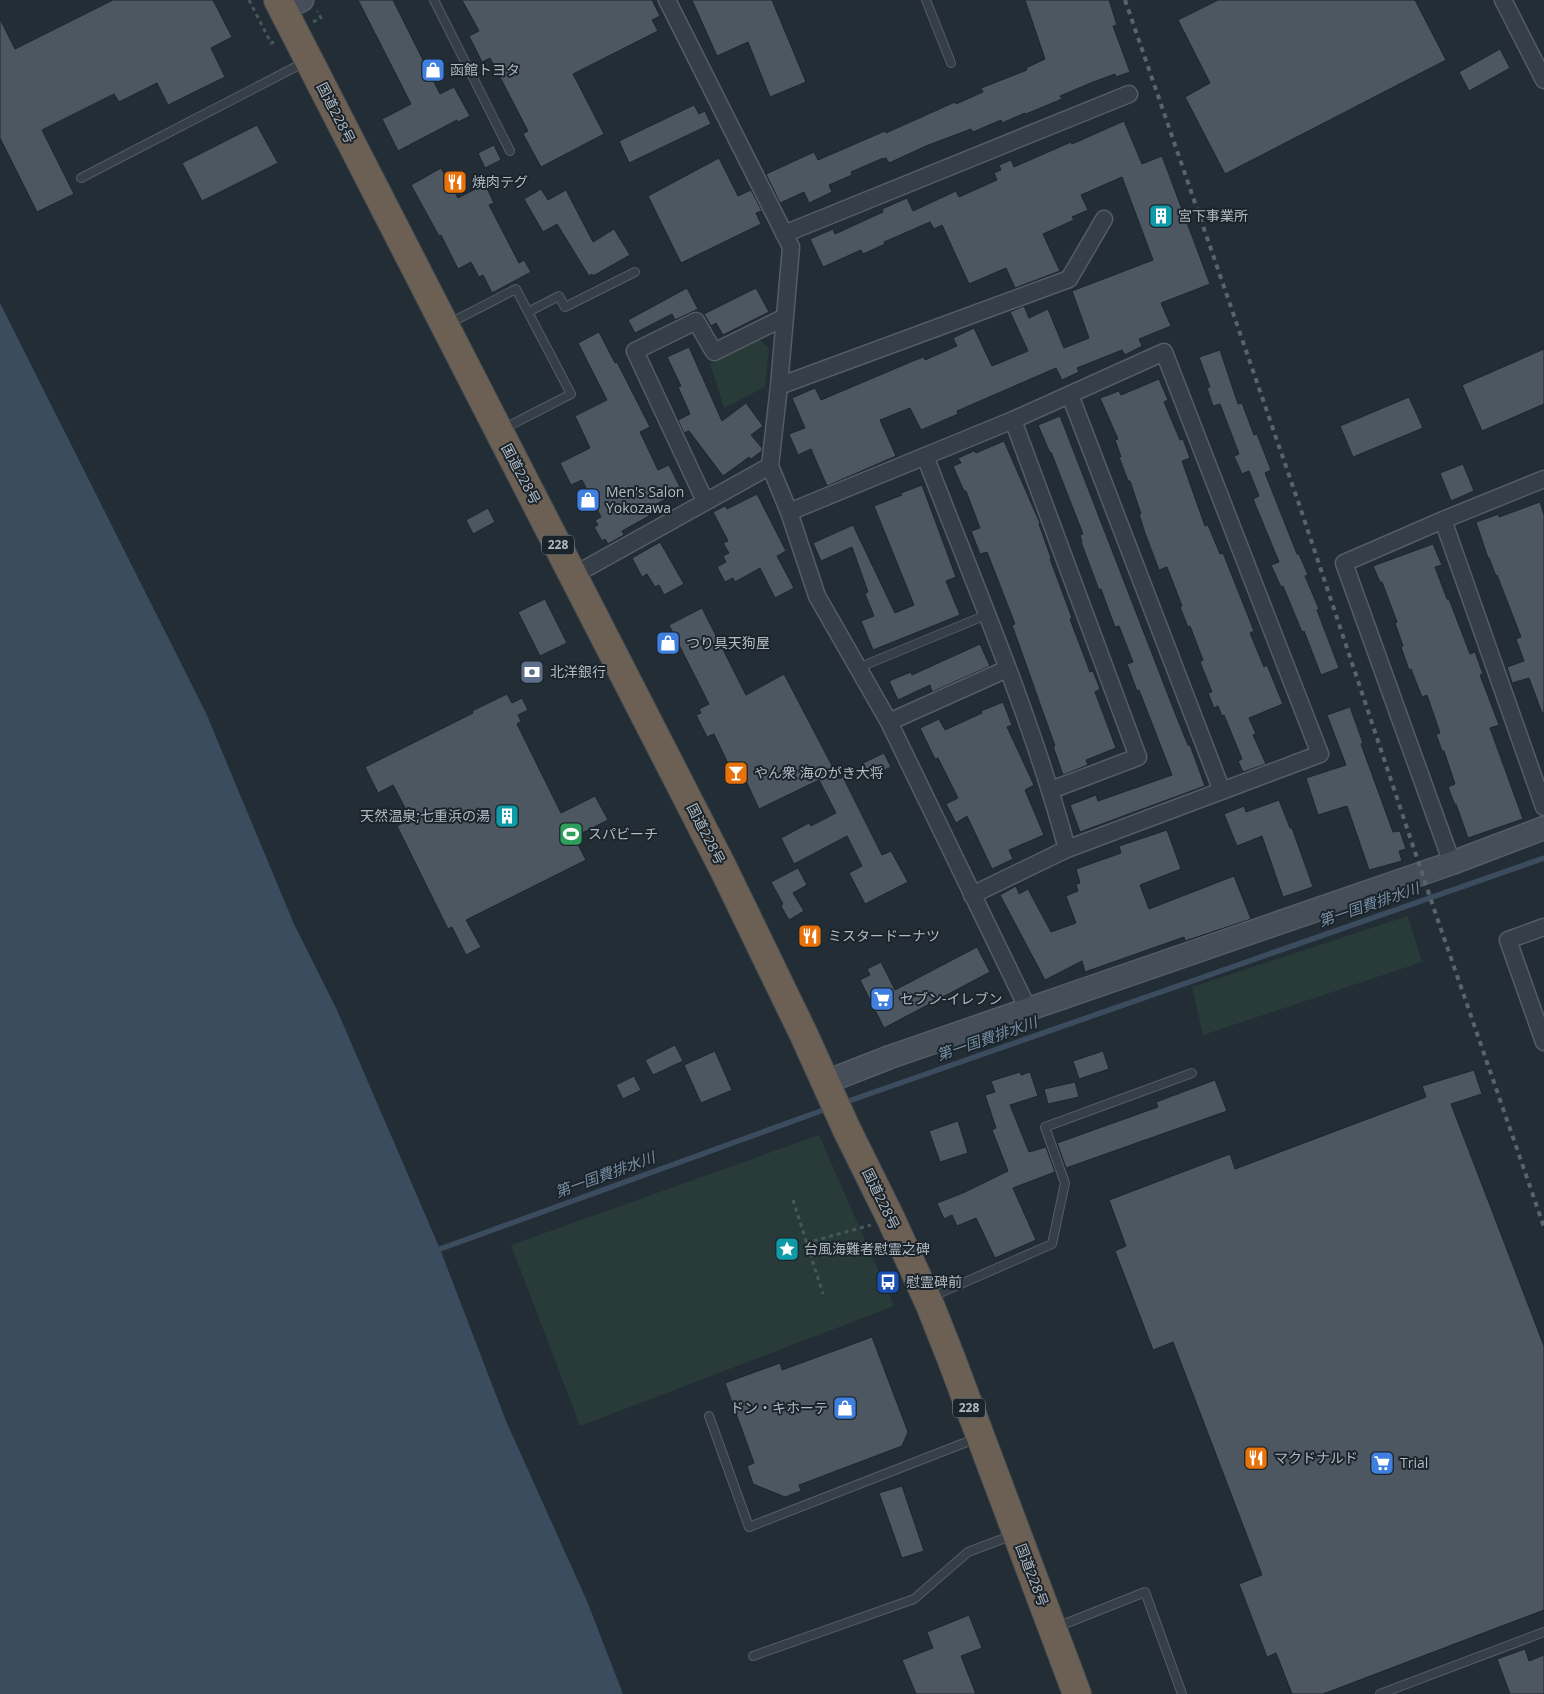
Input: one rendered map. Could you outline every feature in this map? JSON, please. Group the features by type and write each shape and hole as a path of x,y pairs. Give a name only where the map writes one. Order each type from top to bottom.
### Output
{"highway":[{"name":"国道228号","path":"288,3 309,60 723,868 891,1219 926,1298 1077,1694"}],"street":[{"path":"666,0 791,247 770,466 817,596 889,722 1028,1009"},
{"path":"1503,0 1544,80"},
{"path":"784,234 1129,94"},
{"path":"779,386 1069,279 1104,219"},
{"path":"705,501 635,351 696,321 714,352 785,317"},
{"path":"788,512 1013,420 1164,352 1320,754 1067,849 972,895"},
{"path":"1070,395 1222,791"},
{"path":"1013,420 1138,758 1051,790"},
{"path":"925,456 1007,669 1051,790 1067,849"},
{"path":"574,575 770,466"},
{"path":"1452,863 1344,563 1443,520 1543,482"},
{"path":"1443,520 1544,807"},
{"path":"889,722 1007,669"},
{"path":"828,1088 890,1057 1452,863 1544,828"},
{"path":"1544,928 1508,940 1544,1042"}],"lane":[{"path":"434,0 510,151"},
{"path":"926,0 951,63"},
{"path":"81,178 309,60"},
{"path":"528,312 560,296 565,307 635,272"},
{"path":"444,326 516,289 571,394 498,431"},
{"path":"858,668 986,615"},
{"path":"926,1298 1052,1244 1065,1183 1045,1127 1192,1073"},
{"path":"709,1416 750,1527 980,1437"},
{"path":"753,1656 914,1599 968,1552 1016,1534"},
{"path":"1052,1629 1145,1592 1182,1694"},
{"path":"1380,1694 1544,1632"}],"path":[{"path":"793,1200 823,1294"},
{"path":"806,1243 891,1219"}],"green space":[{"path":"757,338 769,348 765,387 724,408 710,364"},
{"path":"1408,916 1422,962 1203,1035 1192,987"},
{"path":"819,1135 894,1306 580,1426 511,1245"}],"water":[{"path":"0,303 206,713 294,924 337,1010 440,1249 506,1421 587,1601 623,1694 0,1694"}],"building":[{"path":"113,0 213,0 232,37 211,48 225,77 168,105 157,83 119,102 114,94 42,130 74,194 37,212 0,138 0,19 15,49"},
{"path":"358,0 393,0 440,94 454,87 470,116 458,122 457,120 398,151 382,119 411,104"},
{"path":"462,0 652,0 660,16 652,20 658,31 573,74 604,134 541,167 523,134 528,131 490,58 482,62 469,36 479,31"},
{"path":"692,0 772,0 806,82 770,97 748,42 717,56"},
{"path":"1025,0 1109,0 1117,25 1113,26 1130,72 1116,77 1115,74 1093,82 1060,96 1062,99 1026,114 1002,123 1001,120 973,132 971,129 926,146 889,163 886,158 881,159 851,172 852,175 829,185 832,192 809,203 804,192 780,203 766,174 814,152 818,160 885,131 886,133 955,102 956,104 983,92 981,88 1027,70 1026,68 1045,59"},
{"path":"1218,0 1415,0 1446,60 1225,174 1185,97 1210,83 1178,20"},
{"path":"1500,49 1510,68 1469,91 1459,72"},
{"path":"694,105 699,114 705,111 711,124 629,163 619,141"},
{"path":"1124,121 1142,164 1162,156 1210,284 1161,303 1171,326 1139,339 1142,346 1125,355 1122,350 1077,368 1079,372 1062,380 1056,368 957,411 958,414 921,430 910,408 880,420 896,456 827,486 811,449 798,455 789,434 805,428 792,398 815,388 821,400 913,361 924,357 925,360 957,346 953,338 974,328 992,366 1028,351 1010,312 1024,306 1029,318 1048,309 1064,348 1089,338 1072,291 1153,260 1122,177 1081,195 1088,210 1072,217 1074,220 1043,234 1060,271 1015,288 1006,268 969,284 942,225 934,229 930,222 884,242 885,244 863,254 861,250 823,267 810,239 833,229 835,234 883,212 882,209 907,198 913,211 956,191 959,197 997,180 994,173 1001,170 999,165 1011,160 1014,167"},
{"path":"257,125 278,163 202,201 182,163"},
{"path":"494,145 501,160 485,168 478,153"},
{"path":"719,158 738,196 751,190 762,211 756,213 761,224 681,263 648,196"},
{"path":"441,168 458,198 485,184 494,203 489,205 519,263 524,260 531,272 492,293 483,275 479,277 471,262 458,269 441,235 439,236 411,185"},
{"path":"541,189 548,200 566,190 593,242 614,229 630,255 593,276 592,274 589,276 557,224 543,232 524,199"},
{"path":"687,288 698,309 675,320 672,314 635,333 628,320"},
{"path":"756,288 769,312 723,335 716,323 711,326 704,314"},
{"path":"599,332 615,363 617,362 650,427 640,432 658,470 669,465 682,491 646,509 649,516 622,531 624,535 608,544 605,539 602,541 594,527 598,525 595,520 601,517 582,480 571,485 560,463 590,448 575,416 607,400 578,343"},
{"path":"689,347 722,421 746,403 763,426 751,435 762,448 762,451 751,459 749,457 723,476 689,431 684,433 678,420 690,414 678,387 681,386 667,357"},
{"path":"1544,349 1544,404 1482,431 1462,385"},
{"path":"1220,350 1238,404 1242,403 1254,435 1257,434 1271,470 1265,473 1297,554 1299,554 1308,575 1305,576 1319,609 1317,610 1339,668 1321,675 1304,631 1302,632 1283,586 1281,587 1271,565 1279,562 1253,499 1259,496 1249,471 1242,474 1234,456 1239,454 1220,404 1213,406 1207,388 1210,387 1199,357"},
{"path":"1159,379 1168,400 1164,402 1180,440 1183,439 1190,458 1182,461 1205,526 1208,525 1220,554 1223,553 1254,631 1250,633 1264,667 1267,665 1283,704 1249,718 1256,734 1253,735 1266,764 1243,772 1238,761 1242,759 1224,715 1222,716 1218,706 1214,708 1208,693 1212,692 1200,662 1203,660 1190,626 1188,627 1180,607 1182,606 1167,567 1159,570 1145,533 1130,481 1128,481 1119,457 1121,457 1115,440 1118,439 1100,398 1119,391 1121,395"},
{"path":"1409,397 1423,428 1353,457 1340,426"},
{"path":"1060,416 1205,786 1080,832 1070,805 1096,795 1098,801 1172,775 1127,664 1133,662 1119,626 1115,627 1101,589 1099,590 1081,542 1080,535 1083,534 1051,452 1038,425"},
{"path":"1004,441 1040,523 1050,559 1072,618 1070,619 1090,672 1093,671 1100,689 1095,692 1116,748 1086,760 1088,765 1063,775 1053,746 1055,746 1012,625 1015,624 987,552 980,554 971,531 980,528 966,491 964,491 953,466 961,463 958,458 974,451 976,453"},
{"path":"1463,464 1474,491 1451,501 1440,473"},
{"path":"922,485 956,577 946,581 960,615 873,650 861,621 874,616 865,594 868,592 852,547 821,561 813,543 853,525 895,613 914,605 874,506"},
{"path":"757,494 786,551 777,556 794,588 775,598 760,568 735,582 733,578 725,582 717,567 726,562 723,556 729,553 723,543 728,541 713,512 725,506 727,509"},
{"path":"1540,502 1544,515 1544,712 1542,713 1529,678 1512,683 1507,667 1524,661 1516,639 1521,637 1497,575 1488,558 1476,522 1499,514 1499,517"},
{"path":"488,508 495,522 473,534 466,520"},
{"path":"660,542 684,584 664,595 659,585 655,587 647,574 642,577 632,558"},
{"path":"1433,544 1442,565 1435,567 1447,599 1449,599 1470,654 1475,652 1483,674 1480,675 1499,725 1490,728 1523,819 1468,838 1448,787 1455,784 1436,734 1440,733 1427,695 1422,697 1411,669 1409,670 1395,623 1397,622 1382,582 1380,582 1373,566"},
{"path":"545,599 567,643 540,656 518,612"},
{"path":"702,608 746,695 784,674 839,779 843,777 882,855 891,851 908,882 865,904 849,873 862,866 847,836 794,864 781,838 809,823 811,826 836,813 819,780 759,809 741,770 733,774 714,734 707,737 696,715 701,713 699,709 709,704 669,625"},
{"path":"980,644 990,666 932,692 930,685 898,700 889,681 911,672 912,675"},
{"name":"天然温泉;七重浜の湯","path":"507,694 512,703 522,698 528,710 518,715 521,721 517,724 561,813 595,796 608,820 574,837 586,860 466,920 481,947 466,955 452,927 448,929 397,826 411,819 393,785 378,793 365,767"},
{"path":"1003,702 1012,725 1007,727 1034,785 1025,790 1044,835 1009,850 1013,859 992,869 967,816 956,823 946,804 958,798 938,758 935,759 920,728 939,719 945,730"},
{"path":"1350,707 1363,743 1361,744 1393,832 1400,831 1406,849 1399,851 1402,861 1369,870 1347,806 1318,815 1306,778 1346,765 1327,715"},
{"path":"884,753 891,767 870,777 863,763"},
{"path":"1279,800 1290,828 1292,828 1313,887 1283,897 1262,836 1237,846 1224,814 1244,806 1246,812"},
{"path":"1167,830 1181,869 1140,885 1149,909 1234,876 1251,919 1185,941 1184,937 1085,972 1082,961 1045,980 1000,895 1016,886 1019,894 1028,889 1051,932 1076,923 1066,896 1078,891 1076,884 1080,883 1076,869 1121,853 1119,846"},
{"path":"798,868 807,885 793,893 804,911 789,920 771,882"},
{"path":"977,947 990,972 884,1028 860,980 870,975 867,969 881,962 895,990"},
{"path":"675,1045 683,1061 653,1075 645,1060"},
{"path":"715,1051 732,1090 701,1103 684,1065"},
{"path":"1103,1051 1109,1069 1079,1079 1073,1061"},
{"name":"Trial","path":"1474,1070 1482,1094 1451,1104 1544,1346 1544,1610 1323,1694 1292,1694 1276,1653 1267,1657 1239,1584 1262,1575 1173,1342 1153,1350 1115,1251 1126,1246 1109,1200 1230,1154 1235,1169 1426,1097 1422,1086"},
{"path":"1020,1072 1021,1075 1030,1072 1038,1096 1010,1105 1029,1152 1046,1147 1055,1172 1013,1188 1036,1240 995,1258 976,1218 957,1226 952,1215 944,1219 937,1203 963,1193 1008,1171 992,1130 996,1128 985,1095 995,1092 991,1081"},
{"path":"634,1076 641,1090 623,1099 616,1085"},
{"path":"1215,1080 1227,1111 1066,1168 1057,1143 1158,1107 1156,1102"},
{"path":"1075,1082 1079,1097 1048,1104 1044,1089"},
{"path":"958,1121 968,1153 940,1162 929,1131"},
{"path":"872,1337 908,1432 902,1446 799,1485 801,1491 785,1497 753,1484 747,1466 754,1463 725,1383 780,1363 782,1370"},
{"path":"902,1486 924,1551 902,1558 879,1493"},
{"path":"969,1615 982,1648 961,1656 976,1694 916,1694 902,1660 933,1648 927,1632"},
{"path":"1525,1649 1529,1661 1544,1655 1544,1694 1510,1694 1497,1659"}],"waterway":[{"name":"第一国費排水川","path":"843,1103 1544,858"},
{"name":"第一国費排水川","path":"440,1249 829,1108"}],"railway":[{"path":"1125,0 1300,507 1434,909 1544,1227"}],"place":[{"name":"函館トヨタ","path":"433,70"},
{"name":"焼肉テグ","path":"455,182"},
{"name":"宮下事業所","path":"1161,216"},
{"name":"Men's Salon Yokozawa","path":"588,500"},
{"name":"つり具天狗屋","path":"668,643"},
{"name":"北洋銀行","path":"532,672"},
{"name":"やん衆 海のがき大将","path":"736,773"},
{"name":"天然温泉;七重浜の湯","path":"507,816"},
{"name":"スパビーチ","path":"571,834"},
{"name":"ミスタードーナツ","path":"810,936"},
{"name":"セブン-イレブン","path":"882,999"},
{"name":"台風海難者慰霊之碑","path":"787,1249"},
{"name":"慰霊碑前","path":"888,1282"},
{"name":"ドン・キホーテ","path":"845,1408"},
{"name":"マクドナルド","path":"1256,1458"},
{"name":"Trial","path":"1382,1463"}]}
